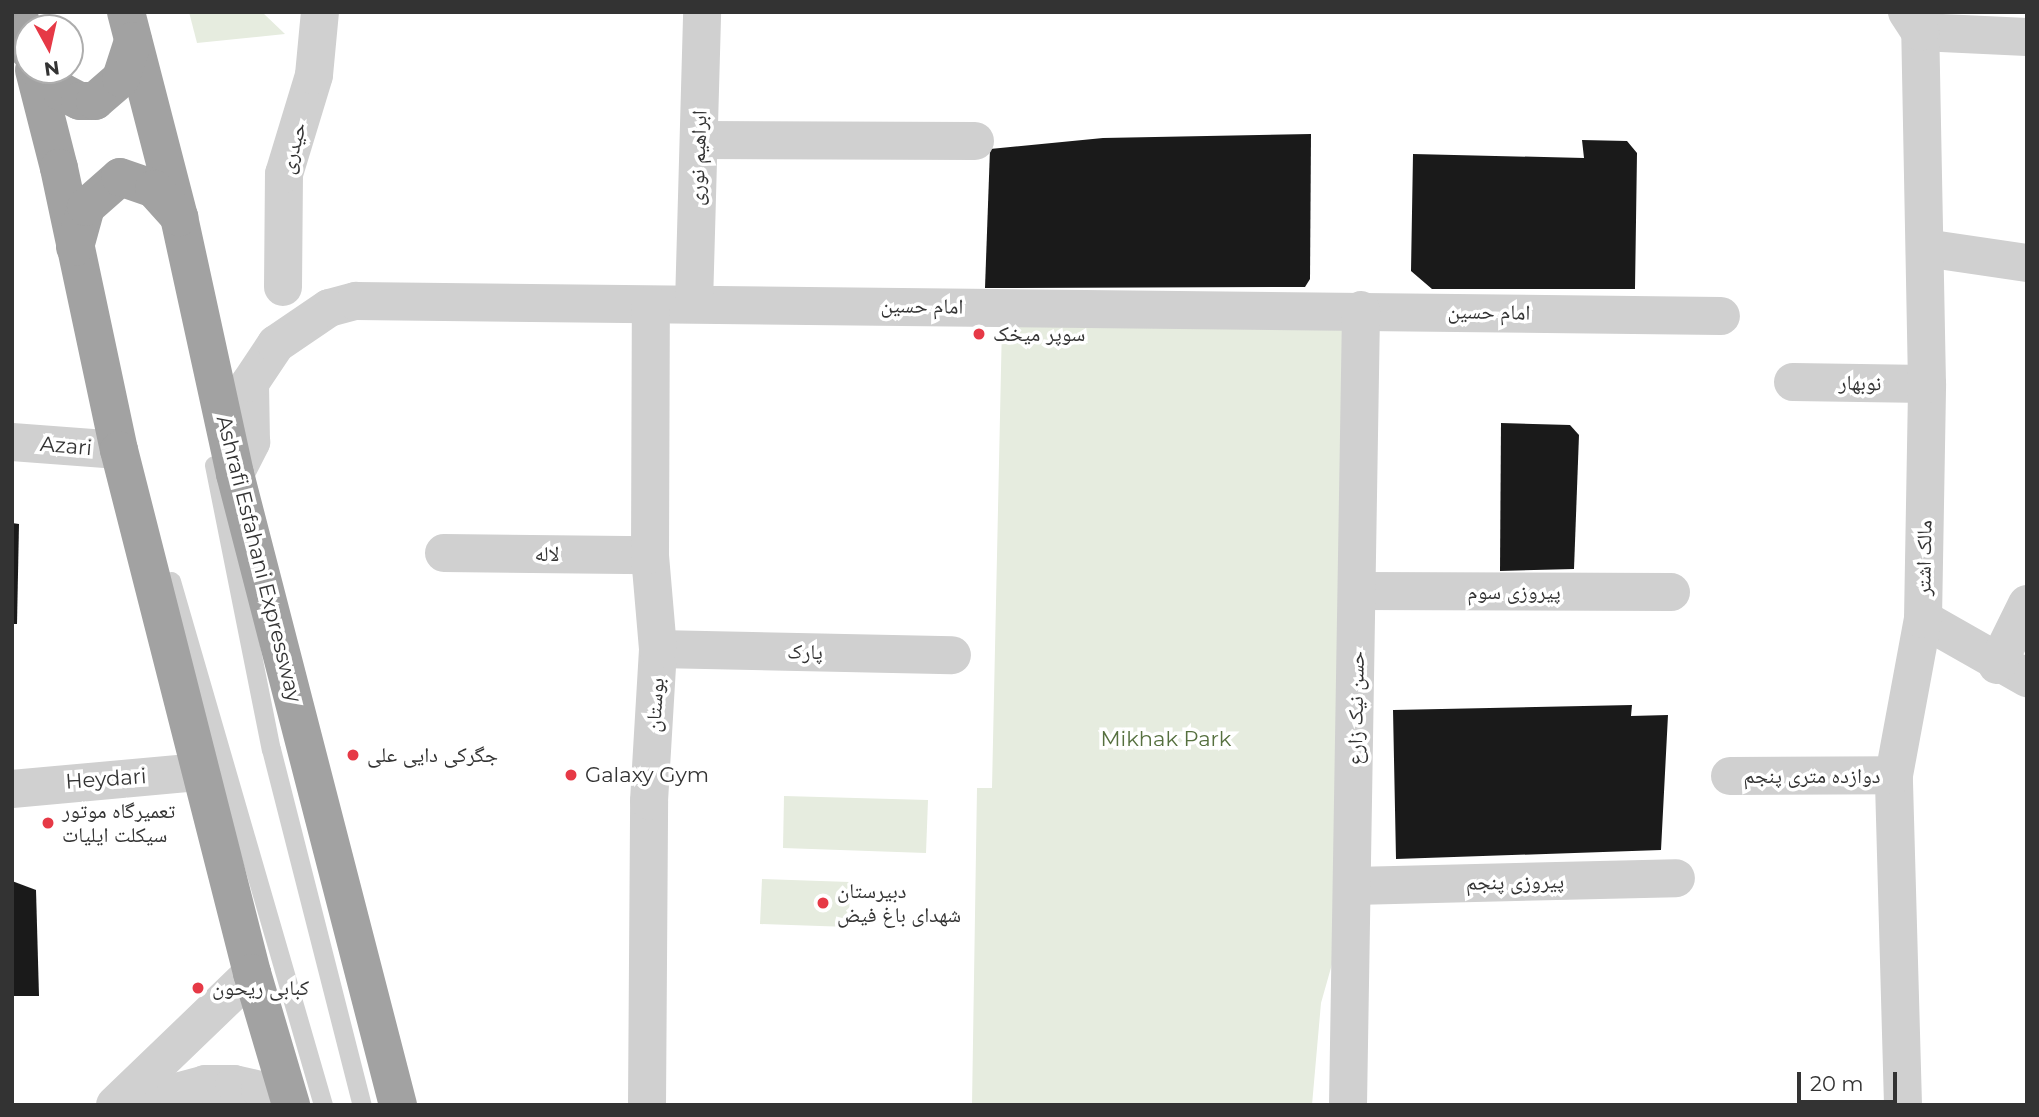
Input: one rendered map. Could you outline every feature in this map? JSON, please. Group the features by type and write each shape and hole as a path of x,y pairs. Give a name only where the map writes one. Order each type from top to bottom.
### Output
{"highway":[{"path":"53,84 80,101 95,101 121,78 130,26"},
{"name":"Ashrafi Esfahani Expressway","path":"130,26 179,217 236,474 398,1105"},
{"path":"39,84 119,450 252,973 291,1105"},
{"path":"75,247 86,207 120,177 154,189 179,217"}],"street":[{"name":"حیدری","path":"283,287 284,173 314,75 320,12"},
{"name":"ابراهیم نوری","path":"694,304 702,12"},
{"path":"1914,22 2027,37"},
{"name":"مالک اشتر","path":"1903,1105 1894,775 1923,619 1927,384 1925,248 1914,22"},
{"path":"699,140 975,141"},
{"path":"1925,248 2027,263"},
{"name":"امام حسین","path":"236,474 251,442 250,383 276,344 329,308 356,301 1721,316"},
{"name":"بوستان","path":"647,1105 649,802 658,649 650,555 651,305"},
{"name":"حسن نیک زارع","path":"1348,1105 1354,886 1361,310"},
{"name":"نوبهار","path":"1793,382 1927,384"},
{"name":"Azari","path":"12,442 119,450"},
{"name":"لاله","path":"444,553 650,555"},
{"name":"پیروزی سوم","path":"1357,591 1671,592"},
{"path":"1923,619 2012,671 2027,604"},
{"name":"پارک","path":"658,649 952,655"},
{"name":"Heydari","path":"12,789 200,772"},
{"name":"دوازده متری پنجم","path":"1730,776 1894,775"},
{"name":"پیروزی پنجم","path":"1354,886 1676,878"},
{"path":"115,1105 252,973"},
{"path":"160,1105 176,1092 205,1084 234,1083 260,1090 277,1105"}],"lane":[{"path":"75,247 323,1105"},
{"path":"191,271 201,399 271,749 362,1105"}],"green space":[{"path":"189,12 262,12 285,34 197,43"},
{"name":"Mikhak Park","path":"1002,323 1343,330 1336,950 1321,1003 1312,1105 972,1105 977,788 992,788"},
{"path":"784,796 928,800 926,853 783,848"},
{"path":"762,879 850,882 849,927 760,924"}],"building":[{"path":"1311,134 1310,279 1305,287 985,288 990,149 1103,138"},
{"path":"1582,140 1627,141 1637,153 1635,289 1432,289 1411,271 1413,154 1584,158"},
{"path":"1501,423 1570,425 1579,435 1574,569 1500,571"},
{"path":"12,523 19,524 17,624 12,624"},
{"path":"1632,705 1631,716 1668,715 1661,850 1396,859 1393,710"},
{"path":"12,881 36,890 39,996 12,996"}],"place":[{"name":"سوپر میخک","path":"979,334"},
{"name":"جگرکی دایی علی","path":"353,755"},
{"name":"Galaxy Gym","path":"571,775"},
{"name":"تعمیرگاه موتور سیکلت ایلیات","path":"48,823"},
{"name":"دبیرستان شهدای باغ فیض","path":"823,903"},
{"name":"کبابی ریحون","path":"198,988"}]}
